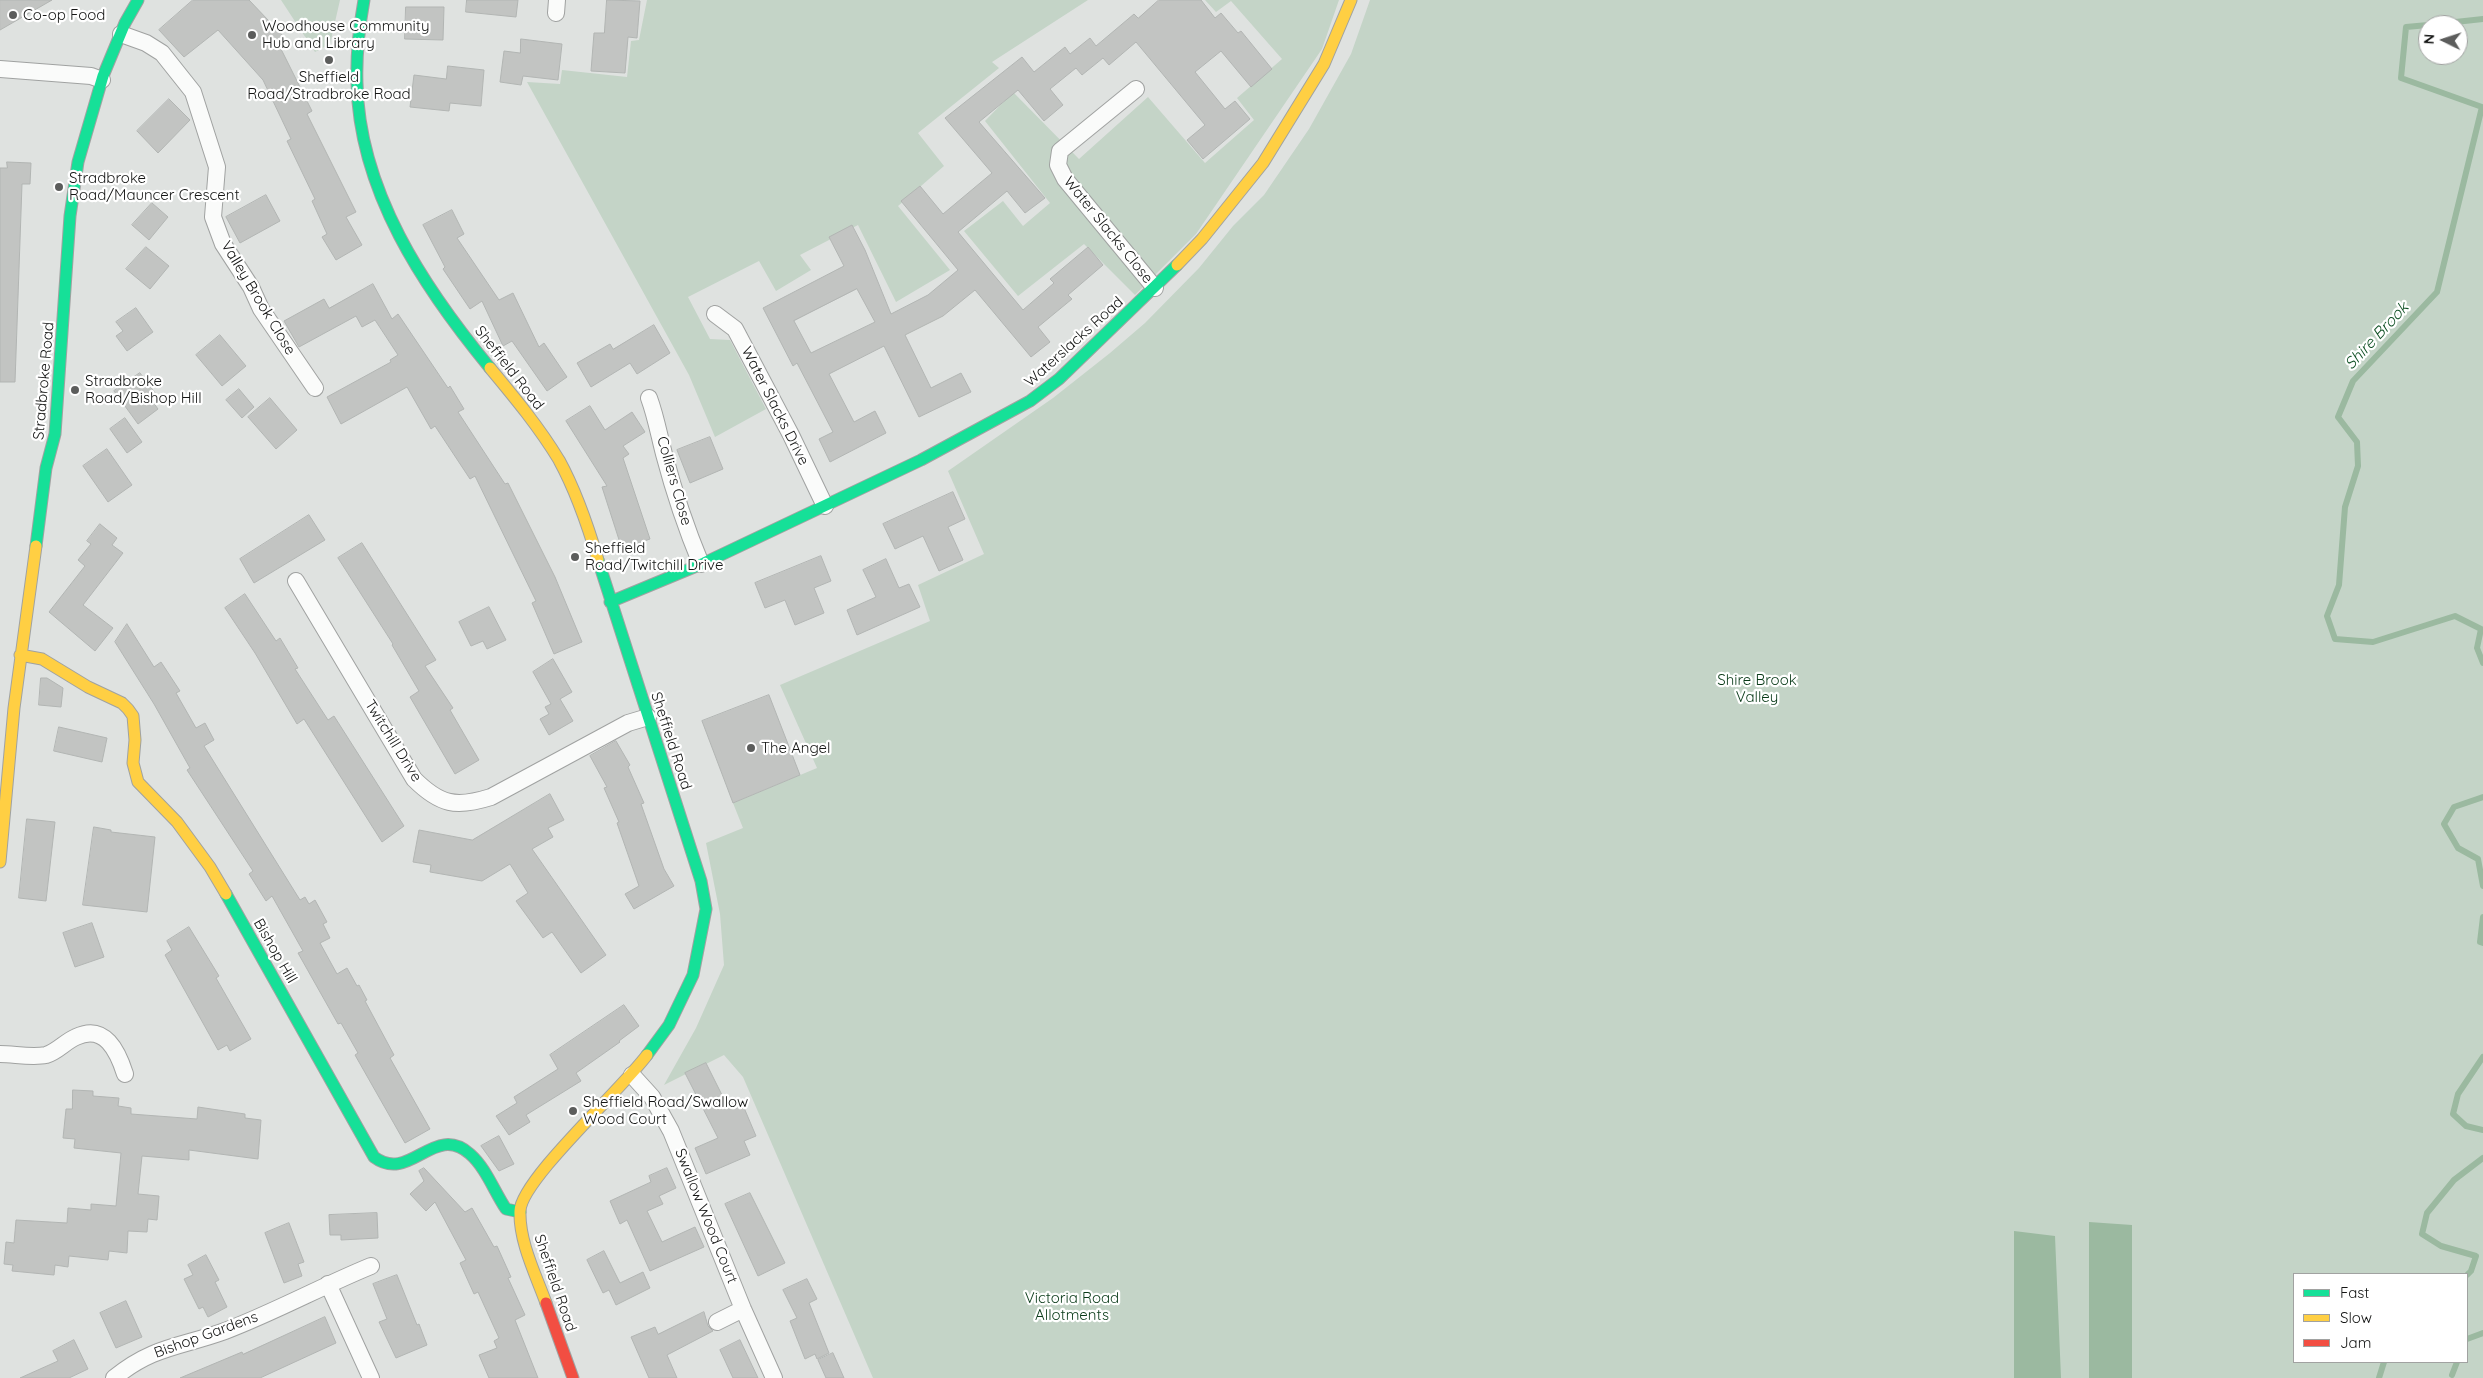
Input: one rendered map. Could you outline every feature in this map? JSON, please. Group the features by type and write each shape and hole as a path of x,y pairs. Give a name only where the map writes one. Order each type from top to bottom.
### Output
{"street":[{"name":"Stradbroke Road","path":"0,862 20,654 46,468 56,440 55,408 63,346 72,206 84,142 102,80 121,34 138,0"},
{"name":"Sheffield Road","path":"364,0 357,28 355,63 359,110 365,143 388,212 406,248 452,321 530,420 559,461 581,511 701,881 706,909 693,975 669,1025 632,1076 540,1172 522,1199 520,1212 522,1230 533,1270 573,1378"},
{"name":"Waterslacks Road","path":"610,602 701,564 921,460 1030,401 1059,379 1155,288 1202,239 1263,163 1324,64 1350,0"},
{"name":"Valley Brook Close","path":"121,34 146,43 162,53 193,92 217,167 213,217 223,244 251,286 261,309 315,388"},
{"path":"0,69 91,76 102,80"},
{"name":"Water Slacks Close","path":"1136,89 1060,151 1058,165 1065,179 1155,288"},
{"name":"Water Slacks Drive","path":"715,314 736,328 825,506"},
{"name":"Colliers Close","path":"649,398 658,421 664,453 682,516 701,564"},
{"name":"Twitchill Drive","path":"296,581 414,779 439,800 454,804 474,803 491,797 628,723 648,717"},
{"name":"Bishop Hill","path":"20,654 42,659 88,687 122,703 133,716 135,740 133,763 138,782 177,822 210,867 374,1157 386,1165 400,1165 436,1146 451,1144 468,1152 506,1209 520,1212"},
{"path":"0,1054 46,1055 76,1036 91,1034 104,1037 117,1050 125,1074"},
{"name":"Swallow Wood Court","path":"632,1076 652,1097 671,1131 743,1309 774,1378"},
{"name":"Bishop Gardens","path":"114,1378 129,1366 150,1354 224,1331 371,1266"},
{"path":"328,1284 371,1378"},
{"path":"717,1322 743,1309"}],"green space":[{"path":"281,0 340,0 330,44 315,52"},
{"path":"647,0 1088,0 992,62 999,68 918,133 944,166 898,206 950,270 896,302 858,225 800,255 811,270 776,291 759,261 688,297 710,339 730,340 766,409 715,437 689,375 527,82 560,84 562,70 627,77 631,41 639,40"},
{"path":"1205,0 1339,0 1322,49 1196,234 1135,295 1084,244 1018,296 964,231 1003,201 1023,226 1050,203 985,121 1013,92 1079,159 1148,97 1205,163 1254,120 1237,98 1282,59 1231,1 1216,12"},
{"name":"Shire Brook Valley","path":"1370,0 2483,0 2483,1378 873,1378 743,1077 724,1055 664,1085 696,1028 724,965 720,914 706,843 743,828 733,803 817,768 780,685 930,621 918,585 984,554 948,471 1053,398 1145,323 1199,268 1233,226 1264,195 1309,129 1351,54"}],"shaded area":[{"path":"2089,1222 2132,1225 2132,1378 2089,1378"},
{"path":"2014,1231 2055,1236 2061,1378 2014,1378"}],"building":[{"name":"Co-op Food","path":"0,0 52,0 0,30"},
{"path":"193,0 249,0 287,40 280,47 312,111 307,114 356,212 346,217 362,245 336,260 322,237 327,234 312,201 315,199 287,141 291,139 263,80 218,30 184,57 159,30"},
{"path":"467,0 518,0 516,17 466,12"},
{"path":"607,0 640,1 637,38 628,37 625,73 591,71 594,33 604,33"},
{"path":"1159,0 1201,0 1215,18 1221,13 1238,33 1241,31 1272,69 1251,87 1221,51 1195,72 1225,109 1235,101 1250,119 1203,159 1187,140 1205,125 1136,42 1109,65 1103,58 1082,75 1076,68 1050,89 1063,105 1044,121 1018,90 979,122 1045,198 1025,213 1007,191 958,232 1023,310 1054,283 1050,279 1088,247 1103,265 1068,295 1072,299 1038,327 1050,342 1031,357 975,290 943,316 905,335 931,388 961,373 971,392 919,417 884,346 829,374 854,422 875,411 886,433 830,462 819,439 833,432 797,363 793,366 763,308 844,266 829,237 852,225 865,250 891,314 928,295 958,270 901,201 920,186 943,214 992,173 945,118 1022,57 1034,72 1065,47 1070,54 1090,38 1096,46 1134,14 1138,18","holes":["857,289 875,322 811,353 794,321"]},
{"path":"406,7 444,7 443,40 405,39"},
{"path":"521,39 562,44 558,80 523,76 521,85 500,82 504,51 520,53"},
{"path":"448,66 484,70 481,106 450,103 449,111 410,107 414,75 446,79"},
{"path":"169,99 190,120 158,153 137,131"},
{"path":"7,162 31,163 30,184 22,184 15,382 0,382 0,168 7,168"},
{"path":"266,195 280,221 240,243 226,217"},
{"path":"152,203 168,217 149,240 132,225"},
{"path":"452,210 464,234 457,238 499,300 513,293 539,347 544,343 567,377 547,391 512,341 503,346 482,301 470,309 443,269 445,267 423,225"},
{"path":"146,247 169,266 150,289 126,269"},
{"path":"373,284 392,319 398,314 448,388 450,386 464,409 458,412 505,484 508,483 555,577 582,642 554,654 532,603 536,601 475,476 470,479 435,426 431,429 407,387 341,424 327,397 391,362 390,360 398,355 375,320 362,327 356,316 299,347 284,321 324,299 329,308"},
{"path":"136,308 153,332 127,351 116,336 123,331 116,322"},
{"path":"654,325 670,353 637,374 630,363 591,387 577,363 610,344 613,349"},
{"path":"220,335 246,366 222,386 196,355"},
{"path":"140,373 159,398 153,402 158,409 138,424 114,391"},
{"path":"239,389 254,407 242,418 226,400"},
{"path":"270,398 297,430 276,449 248,417"},
{"path":"590,406 605,430 632,412 645,432 623,446 629,454 623,458 650,539 622,549 602,487 607,486 566,421"},
{"path":"125,418 142,442 127,453 110,429"},
{"path":"710,437 723,469 690,483 677,450"},
{"path":"107,449 132,485 108,502 83,466"},
{"path":"953,492 965,519 948,527 963,560 939,571 923,536 895,549 883,524"},
{"path":"309,515 325,540 254,583 240,559"},
{"path":"100,524 117,538 112,545 123,553 83,605 113,628 95,651 49,612 85,566 78,560 91,544 87,541"},
{"path":"362,543 436,660 425,666 453,708 450,710 479,760 455,774 410,697 419,691 393,644 338,558"},
{"path":"821,556 831,581 814,588 824,613 795,625 785,600 765,608 755,583"},
{"path":"886,559 899,588 909,584 920,607 857,635 847,610 876,597 863,570"},
{"path":"245,594 276,641 280,638 298,668 295,669 328,720 334,716 404,826 382,842 304,719 297,724 255,653 225,608"},
{"path":"489,607 506,640 487,649 483,641 471,646 459,622"},
{"path":"127,624 154,667 161,662 180,691 176,693 196,728 205,723 214,740 204,746 300,900 305,897 309,904 315,900 327,922 323,924 330,938 320,943 337,974 347,968 357,986 359,985 367,1000 365,1001 394,1055 390,1058 430,1129 405,1143 355,1055 358,1053 341,1023 338,1024 298,953 303,951 272,896 266,901 249,874 253,871 187,770 190,768 154,704 115,642"},
{"path":"553,659 572,692 560,699 573,721 549,735 540,719 549,714 545,707 551,704 533,672"},
{"path":"41,678 47,678 63,688 61,707 39,705"},
{"name":"The Angel","path":"769,695 800,775 733,803 702,721"},
{"path":"59,727 107,738 102,762 54,751"},
{"path":"616,741 630,765 628,767 644,803 641,804 664,869 674,886 634,909 625,894 639,886 617,823 619,822 604,788 607,787 590,756"},
{"path":"550,794 564,820 548,828 553,837 532,849 606,955 581,973 552,932 543,938 516,901 528,893 510,864 482,881 430,872 431,865 413,862 419,830 472,840"},
{"path":"27,819 55,822 46,901 19,898"},
{"path":"94,827 111,830 111,832 155,837 147,912 83,905"},
{"path":"92,923 104,957 75,967 63,933"},
{"path":"189,927 219,976 216,978 251,1039 230,1051 227,1045 218,1050 165,955 172,950 167,941"},
{"path":"624,1005 639,1026 576,1073 581,1081 526,1115 530,1122 509,1135 496,1116 517,1103 514,1097 558,1069 550,1055"},
{"path":"706,1063 729,1109 742,1103 756,1136 744,1141 750,1155 706,1174 695,1148 718,1138 685,1073"},
{"path":"73,1090 93,1091 93,1096 119,1098 118,1106 131,1108 131,1114 197,1119 198,1107 245,1114 245,1118 261,1120 258,1159 189,1150 189,1160 142,1156 138,1194 159,1196 157,1220 148,1219 147,1232 128,1231 127,1253 109,1251 108,1260 69,1256 68,1267 55,1265 54,1275 12,1271 13,1265 4,1264 6,1242 14,1243 16,1220 67,1223 68,1208 91,1210 91,1204 116,1206 121,1153 74,1148 75,1139 63,1138 66,1109 72,1109"},
{"path":"499,1136 514,1164 499,1171 481,1146"},
{"path":"424,1168 465,1212 472,1208 494,1247 497,1246 511,1277 508,1278 525,1315 515,1320 538,1378 489,1378 479,1355 497,1348 494,1341 499,1338 478,1292 474,1294 460,1263 466,1260 435,1202 426,1211 410,1194 424,1181 419,1171"},
{"path":"667,1168 676,1188 659,1196 663,1204 647,1211 662,1242 695,1227 704,1247 650,1271 627,1220 620,1224 610,1201 651,1182 649,1176"},
{"path":"750,1193 785,1263 758,1276 725,1204"},
{"path":"377,1213 378,1238 341,1240 341,1235 330,1235 329,1215"},
{"path":"289,1223 304,1262 298,1264 302,1276 284,1283 265,1233"},
{"path":"604,1251 620,1283 643,1272 650,1288 616,1305 609,1290 603,1293 587,1260"},
{"path":"206,1255 219,1280 215,1282 227,1307 208,1317 203,1307 199,1309 184,1279 193,1275 188,1265"},
{"path":"397,1275 427,1345 396,1358 379,1322 387,1319 373,1284"},
{"path":"807,1279 817,1299 809,1303 829,1353 817,1359 815,1354 805,1359 790,1321 797,1318 783,1290"},
{"path":"126,1301 142,1337 116,1348 100,1313"},
{"path":"704,1312 708,1326 713,1331 667,1355 677,1378 649,1378 631,1337 655,1327 658,1334"},
{"path":"325,1317 336,1343 260,1378 180,1378 242,1352 243,1354"},
{"path":"74,1340 88,1369 69,1378 20,1378 58,1361 53,1351"},
{"path":"740,1340 758,1378 733,1378 720,1350"},
{"path":"833,1353 844,1378 826,1378 818,1360"}],"waterway":[{"name":"Shire Brook","path":"2468,21 2483,19"},
{"name":"Shire Brook","path":"2418,26 2406,27 2401,78 2482,107 2437,292 2353,381 2338,417 2357,442 2358,466 2345,507 2339,585 2327,616 2335,639 2373,642 2455,616 2481,629 2477,648 2483,663"},
{"name":"Shire Brook","path":"2483,797 2454,807 2444,824 2458,848 2478,859 2483,886"},
{"name":"Shire Brook","path":"2483,917 2480,942 2483,943"},
{"name":"Shire Brook","path":"2483,1057 2458,1094 2453,1114 2466,1126 2483,1130"},
{"name":"Shire Brook","path":"2468,1274 2471,1271 2476,1256 2441,1246 2422,1234 2427,1213 2454,1180 2483,1158"},
{"path":"2468,1339 2483,1333"},
{"name":"Shire Brook","path":"2379,1378 2384,1363"},
{"path":"2452,1375 2457,1363"}],"traffic: fast":[{"path":"36,546 46,468 55,434 70,216 78,162 103,76 125,23 138,0"},
{"path":"364,0 358,42 357,83 361,123 369,162 399,236 419,271 465,337 490,368"},
{"path":"610,602 704,563 921,460 1030,401 1059,379 1177,265"},
{"path":"598,560 701,881 706,909 693,975 669,1025 647,1055"},
{"path":"226,894 374,1157 387,1163 399,1163 433,1148 445,1145 457,1146 470,1154 481,1166 506,1209 520,1212"}],"traffic: slow":[{"path":"1177,265 1202,239 1263,163 1324,64 1351,0"},
{"path":"490,368 535,424 559,460 581,509 598,560"},
{"path":"0,862 14,708 36,546"},
{"path":"20,655 42,659 88,687 122,703 128,709 133,716 135,740 133,763 138,782 177,822 210,867 226,894"},
{"path":"546,1303 522,1235 520,1211 525,1197 554,1157 647,1055"}],"traffic: jam":[{"path":"546,1303 573,1378"}],"place":[{"name":"Co-op Food","path":"13,15"},
{"name":"Woodhouse Community Hub and Library","path":"252,35"},
{"name":"Sheffield Road/Stradbroke Road","path":"329,60"},
{"name":"Stradbroke Road/Mauncer Crescent","path":"59,187"},
{"name":"Stradbroke Road/Bishop Hill","path":"75,390"},
{"name":"Sheffield Road/Twitchill Drive","path":"575,557"},
{"name":"The Angel","path":"751,748"},
{"name":"Sheffield Road/Swallow Wood Court","path":"573,1111"}],"park label":[{"name":"Victoria Road Allotments","path":"1072,1306"}]}
